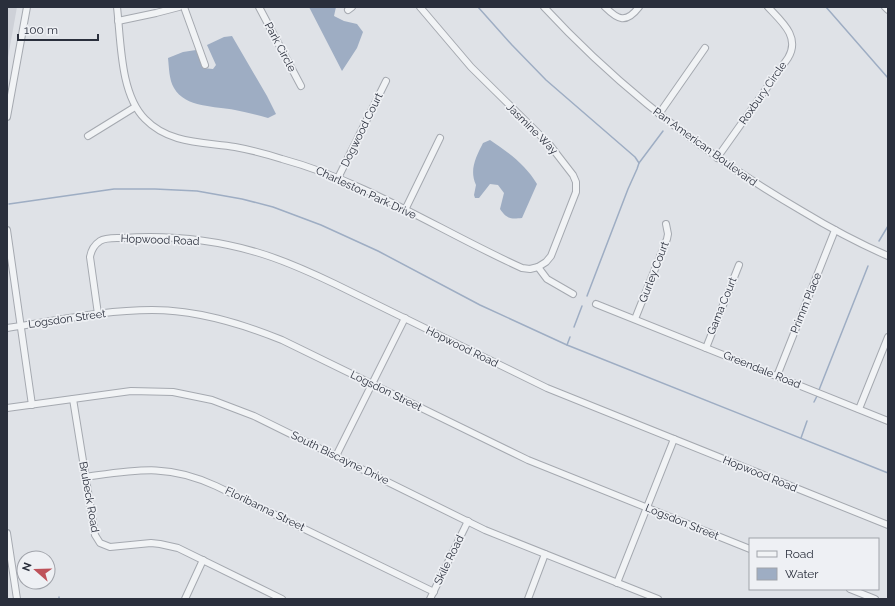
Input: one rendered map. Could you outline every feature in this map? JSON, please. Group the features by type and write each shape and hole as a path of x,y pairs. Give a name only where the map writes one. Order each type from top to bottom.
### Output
{"street":[{"path":"7,117 27,7"},
{"name":"Charleston Park Drive","path":"117,7 126,83 135,107 152,125 173,138 261,153 306,166 338,178 522,268 530,269 538,267"},
{"path":"118,21 179,7"},
{"path":"184,7 205,65"},
{"name":"Park Circle","path":"259,7 301,86"},
{"name":"Jasmine Way","path":"420,7 472,67 507,104 550,144 574,177 576,192 555,246 548,260 538,267"},
{"name":"Pan American Boulevard","path":"544,7 585,49 659,114 717,158 759,186 835,230 888,256"},
{"path":"605,7 614,16 620,19 628,17 639,7"},
{"name":"Roxbury Circle","path":"717,158 788,58 792,50 793,44 790,34 768,7"},
{"path":"885,7 888,10"},
{"path":"659,114 705,48"},
{"name":"Dogwood Court","path":"338,178 386,81"},
{"path":"88,136 135,107"},
{"path":"404,210 440,138"},
{"name":"Gurley Court","path":"635,319 666,242 668,234 666,224"},
{"path":"7,230 32,405"},
{"name":"Primm Place","path":"777,376 835,230"},
{"name":"Hopwood Road","path":"98,314 91,253 93,248 100,241 107,239 145,237 202,241 240,248 262,254 303,269 547,388 888,525"},
{"name":"Gama Court","path":"706,348 739,265"},
{"path":"538,267 547,280 572,294"},
{"path":"596,304 635,319"},
{"name":"Logsdon Street","path":"7,328 98,314 140,310 192,313 218,318 282,340 528,460 749,549"},
{"path":"336,456 405,318"},
{"name":"Greendale Road","path":"635,319 888,421"},
{"path":"860,409 888,340"},
{"name":"South Biscayne Drive","path":"7,408 118,392 173,392 202,397 240,410 468,522 658,599"},
{"name":"Brubeck Road","path":"73,399 94,535 100,543 110,547 142,543 160,544 178,548 282,599"},
{"path":"617,583 674,439"},
{"name":"Floribanna Street","path":"85,477 151,469 174,471 197,477 434,592"},
{"name":"Skile Road","path":"430,599 468,522"},
{"path":"7,533 9,562 17,599"},
{"path":"528,599 545,554"},
{"path":"185,599 203,560"},
{"path":"852,590 875,599"},
{"path":"265,599 268,592"}],"shaded area":[{"path":"7,7 17,7 7,63"}],"water":[{"path":"309,7 336,7 334,16 344,21 357,24 363,32 357,48 342,71"},
{"path":"232,36 276,114 268,118 193,103 179,95 172,85 168,58 183,52 196,50 203,68 213,69 216,65 207,45 224,37"},
{"path":"490,140 510,154 522,165 537,184 522,218 509,218 500,209 504,193 498,185 490,184 479,198 475,198 474,195 476,185 473,174 474,164 483,143"}],"waterway":[{"path":"478,7 546,80 635,157 639,163 587,296"},
{"path":"826,7 888,78"},
{"path":"639,163 663,131"},
{"path":"9,204 114,189 155,189 197,191 242,199 273,207 321,225 378,251 480,305 567,345 888,473"},
{"path":"879,241 888,226"},
{"path":"819,390 868,266"},
{"path":"574,327 582,306"},
{"path":"567,345 570,337"},
{"path":"814,402 818,394"},
{"path":"801,438 807,421"}]}
